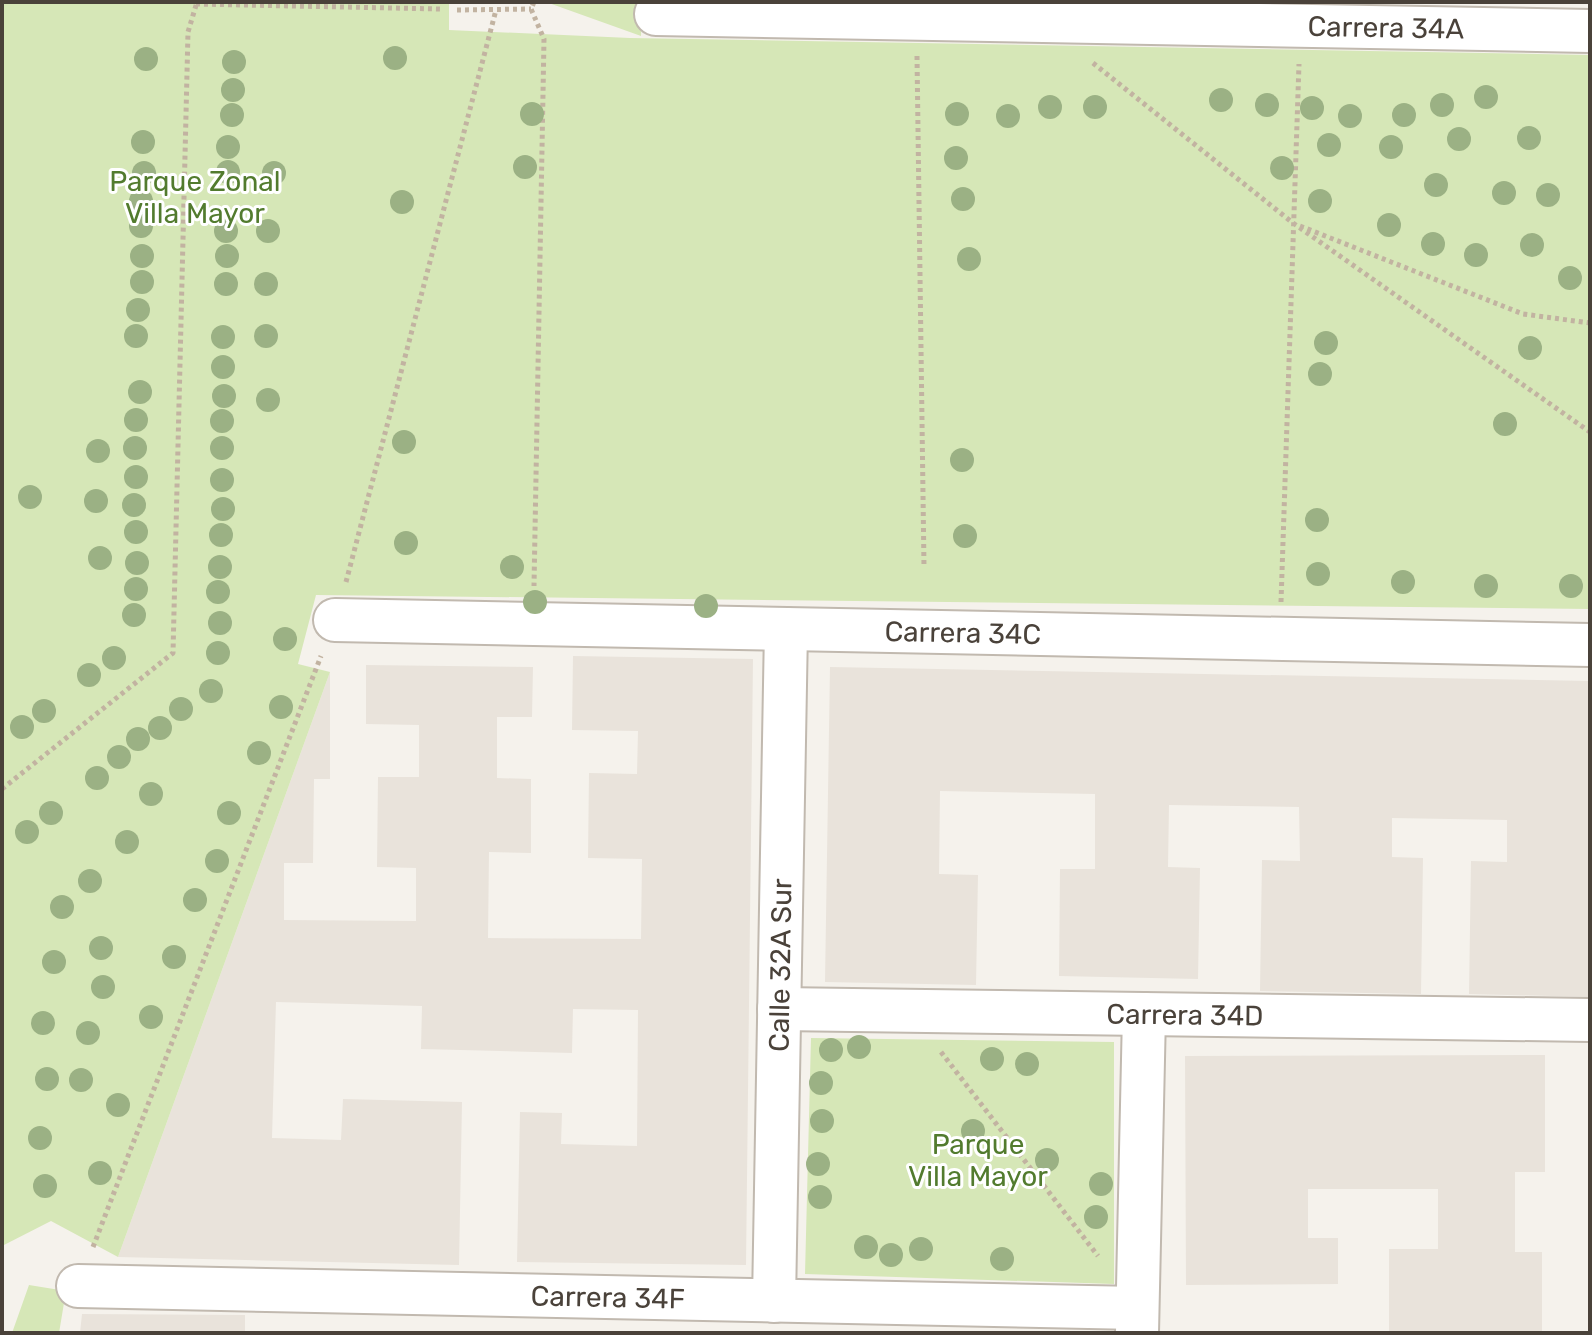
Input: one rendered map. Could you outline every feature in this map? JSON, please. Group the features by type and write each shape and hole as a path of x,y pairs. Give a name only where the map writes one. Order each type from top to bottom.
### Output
{"street":[{"name":"Carrera 34A","path":"656,14 1300,26 1508,16 1590,31"},
{"name":"Carrera 34C","path":"335,620 1590,645"},
{"name":"Calle 32A Sur","path":"774,1301 786,629"},
{"name":"Carrera 34D","path":"779,1009 1590,1020"},
{"path":"1137,1320 1144,1014"},
{"name":"Carrera 34F","path":"78,1286 774,1301 1137,1320"}],"path":[{"path":"534,2 531,9 544,39 534,592"},
{"path":"2,789 173,653 188,32 197,3 440,9"},
{"path":"457,10 531,9"},
{"path":"78,1286 335,620 496,10"},
{"path":"1280,639 1300,26"},
{"path":"917,43 924,567"},
{"path":"1085,56 1293,223 1590,432"},
{"path":"1293,223 1523,314 1590,323"},
{"path":"910,1011 1099,1258"}],"shaded area":[{"path":"573,656 753,659 746,1265 517,1262 520,1112 562,1113 561,1144 637,1146 638,1010 573,1009 572,1053 421,1049 422,1006 276,1002 272,1138 341,1140 343,1099 462,1102 459,1265 118,1257 330,672 330,779 314,779 313,863 284,863 284,920 416,921 416,868 377,867 378,777 419,777 419,725 366,724 366,665 533,667 532,717 497,717 497,778 531,779 531,853 489,852 488,938 641,939 642,859 588,858 589,773 637,774 638,731 572,730"},
{"path":"830,667 1590,681 1590,997 1469,994 1471,861 1507,862 1507,820 1392,818 1392,857 1423,858 1421,994 1260,991 1262,860 1300,861 1299,807 1169,805 1168,867 1200,868 1198,979 1059,976 1060,869 1095,869 1095,794 940,791 939,874 978,875 976,985 825,982"},
{"path":"1545,1055 1545,1172 1515,1172 1515,1252 1542,1252 1542,1333 1389,1333 1389,1249 1438,1249 1438,1189 1308,1189 1308,1238 1338,1238 1338,1284 1186,1285 1185,1056"},
{"path":"82,1314 245,1315 245,1333 80,1333"}],"green space":[{"name":"Parque Zonal Villa Mayor","path":"2,2 449,2 449,30 630,38 1590,55 1590,609 316,595 298,664 330,672 118,1257 51,1221 2,1246"},
{"path":"546,2 642,2 641,36"},
{"name":"Parque Villa Mayor","path":"811,1038 1114,1042 1114,1284 805,1274"},
{"path":"29,1285 66,1291 59,1333 12,1333"}]}
